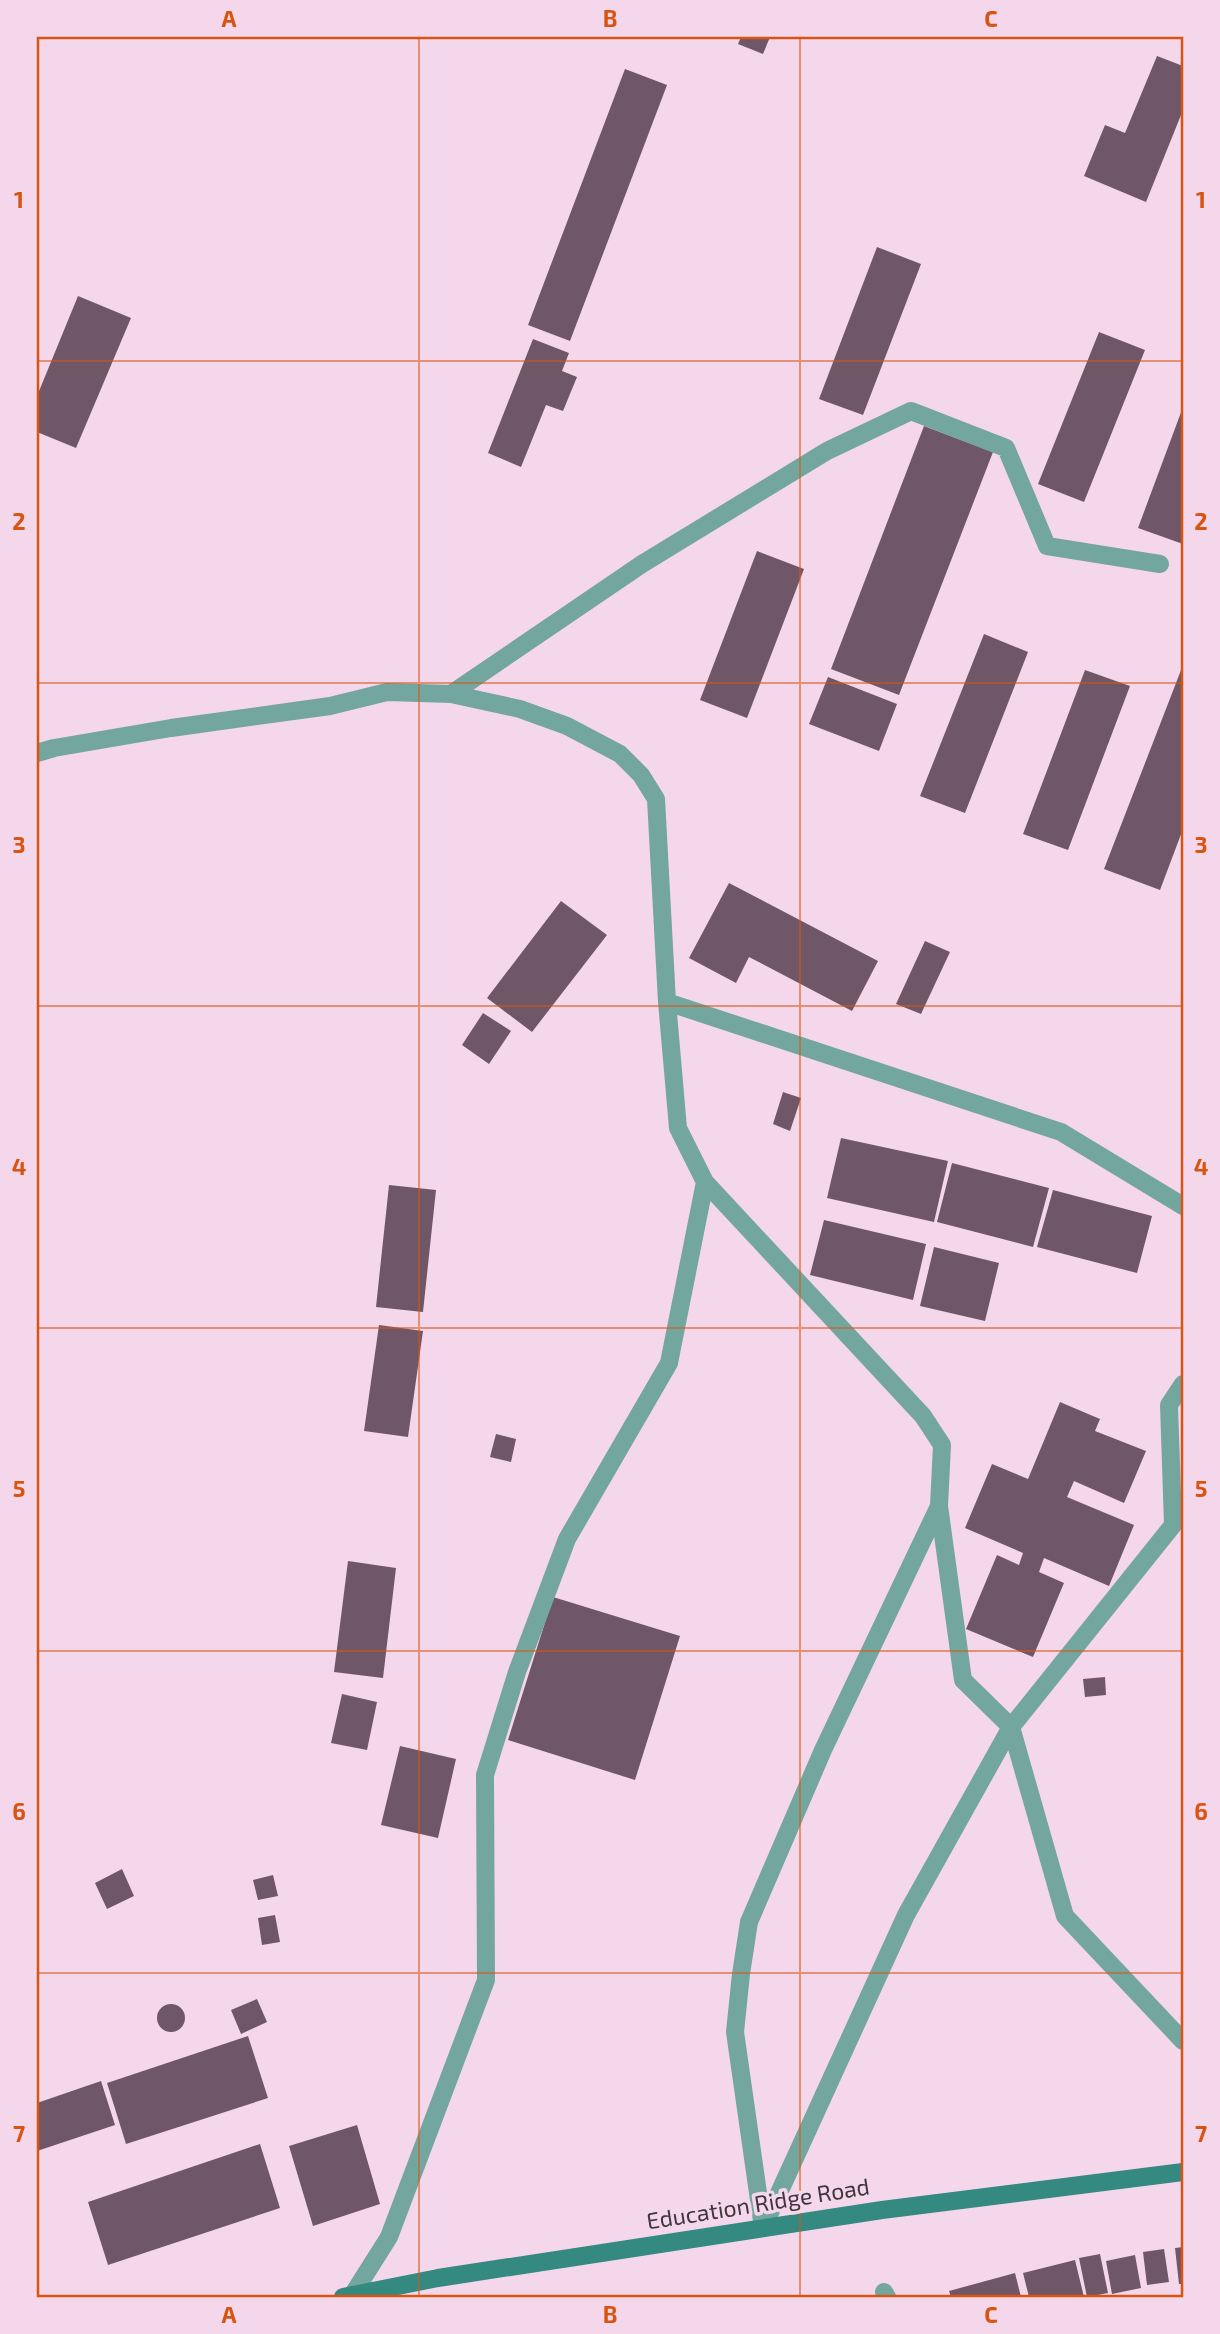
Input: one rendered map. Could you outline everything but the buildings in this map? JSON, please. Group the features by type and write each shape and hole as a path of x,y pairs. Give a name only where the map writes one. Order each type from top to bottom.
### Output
{"main road":[{"name":"Education Ridge Road","path":"348,2296 438,2278 883,2210 1183,2172"}],"street":[{"path":"451,694 642,564 827,451 911,411 1006,448 1047,546 1160,564"},
{"path":"37,753 171,728 330,706 387,692 451,694 520,709 567,726 620,754 641,775 656,799 667,1002 678,1128 705,1182 923,1416 942,1445 939,1506 963,1680 1011,1727 1065,1916 1183,2041"},
{"path":"667,1002 1061,1132 1183,1206"},
{"path":"348,2296 389,2237 486,1980 485,1775 517,1672 567,1539 669,1363 705,1182"},
{"path":"763,2228 906,1915 1011,1727 1174,1525 1169,1405 1183,1384"},
{"path":"763,2228 736,2032 749,1922 822,1750 939,1506"}]}
